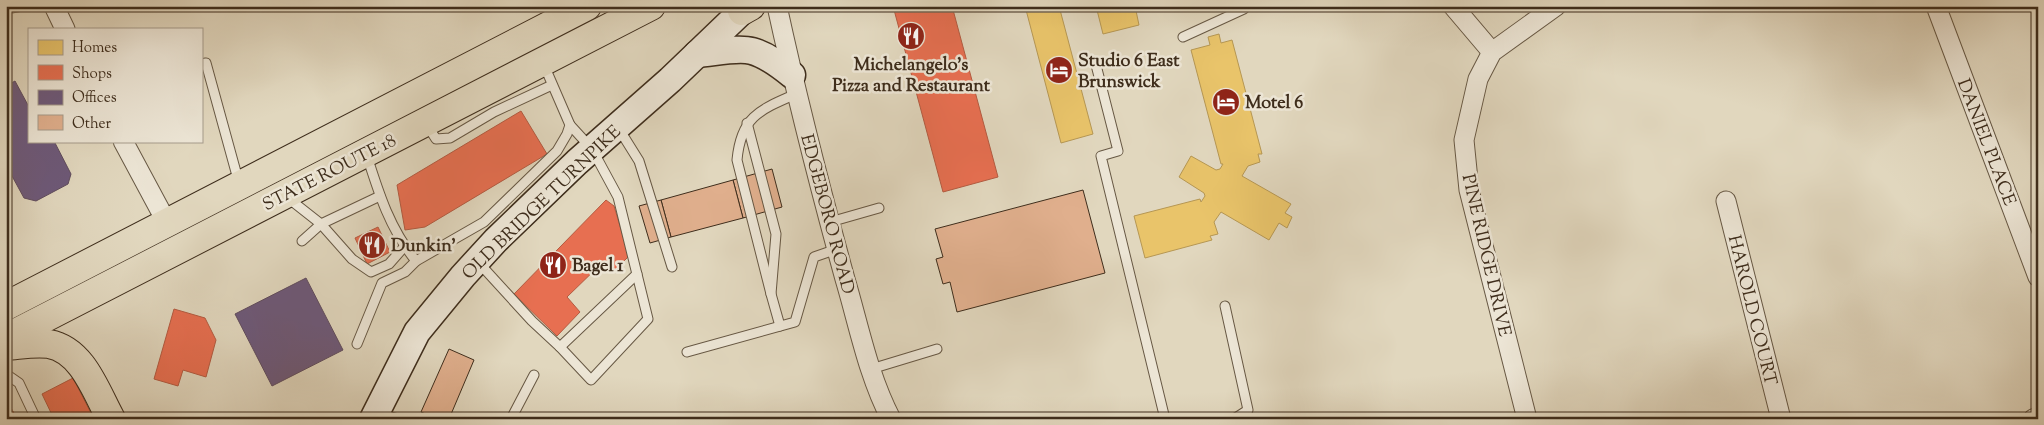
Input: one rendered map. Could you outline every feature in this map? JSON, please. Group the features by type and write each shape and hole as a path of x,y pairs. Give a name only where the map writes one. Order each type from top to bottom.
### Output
{"highway":[{"name":"STATE ROUTE 18","path":"13,298 167,223 587,6"},
{"name":"STATE ROUTE 18","path":"6,338 425,123 547,74 651,6"},
{"path":"6,346 48,344 62,348 75,357 85,371 111,419"}],"street":[{"path":"54,6 65,28"},
{"name":"EDGEBORO ROAD","path":"777,6 794,85 837,249 871,369 891,419"},
{"path":"1453,6 1492,52"},
{"name":"PINE RIDGE DRIVE","path":"1527,419 1469,190 1464,140 1478,79 1492,52 1556,6"},
{"name":"DANIEL PLACE","path":"1936,6 2037,275"},
{"name":"OLD BRIDGE TURNPIKE","path":"382,416 417,332 480,242 617,127 745,8"},
{"path":"697,54 741,50 752,51 779,65 794,85"},
{"path":"124,142 167,223"},
{"name":"HAROLD COURT","path":"1726,201 1781,419"},
{"path":"2033,419 2038,417"}],"lane":[{"path":"6,9 22,6"},
{"path":"1183,37 1244,9 1242,6"},
{"path":"202,64 206,63 232,164 240,185"},
{"path":"1096,65 1118,151 1101,156 1165,419"},
{"path":"547,74 570,125 592,149 618,197 648,319 591,380 532,321 480,242 484,222 557,152 568,134 570,125"},
{"path":"780,326 736,160 738,142 747,123 794,85"},
{"path":"747,123 776,234 772,294"},
{"path":"617,127 639,161 672,266"},
{"path":"366,153 382,205 404,247 416,261"},
{"path":"284,195 321,224 352,259 371,272 389,264 404,247"},
{"path":"302,241 321,224 380,196"},
{"path":"830,222 879,208"},
{"path":"357,344 382,283 405,272 416,261 480,242"},
{"path":"687,352 795,322 814,257 837,249"},
{"path":"560,347 637,274"},
{"path":"1225,306 1248,410 1234,419"},
{"path":"871,369 937,349"},
{"path":"6,374 19,383 36,419"},
{"path":"511,419 534,376"}],"building: Homes":[{"name":"Studio 6 East Brunswick","path":"1025,6 1059,6 1093,134 1061,143"},
{"name":"Studio 6 East Brunswick","path":"1096,6 1135,6 1139,25 1103,34"},
{"name":"Motel 6","path":"1219,34 1221,43 1232,40 1262,154 1258,154 1260,162 1248,166 1242,176 1291,204 1285,213 1292,217 1287,228 1279,223 1269,240 1221,212 1214,222 1218,234 1210,236 1212,240 1145,258 1134,216 1200,199 1201,202 1205,196 1204,193 1179,177 1191,156 1216,170 1220,169 1223,164 1221,164 1191,50 1210,45 1208,37"}],"building: Shops":[{"path":"893,6 952,6 998,177 943,192"},
{"path":"521,111 547,154 425,227 405,230 397,185"},
{"path":"606,200 614,206 629,256 614,271 604,261 567,297 580,312 557,336 514,294"},
{"name":"Dunkin'","path":"378,227 390,252 367,264 355,238"},
{"path":"174,309 205,318 216,340 206,377 183,370 178,386 154,379"},
{"path":"73,378 94,419 54,419 42,394"},
{"path":"6,398 17,419 6,419"}],"building: Offices":[{"path":"15,81 28,105 28,142 55,142 71,174 68,184 36,201 24,198 6,165 6,86"},
{"path":"306,278 343,350 272,386 235,314"}],"building: Other":[{"path":"772,169 782,207 743,218 733,180"},
{"path":"733,180 743,218 671,237 661,200"},
{"path":"1083,190 1105,273 957,312 950,282 943,284 936,259 943,257 935,229"},
{"path":"661,200 671,237 650,243 639,206"},
{"path":"449,349 474,360 449,419 437,419 421,412"}],"place":[{"name":"Michelangelo's Pizza and Restaurant","path":"911,36"},
{"name":"Studio 6 East Brunswick","path":"1059,70"},
{"name":"Motel 6","path":"1226,102"},
{"name":"Dunkin'","path":"372,245"},
{"name":"Bagel 1","path":"553,265"}]}
